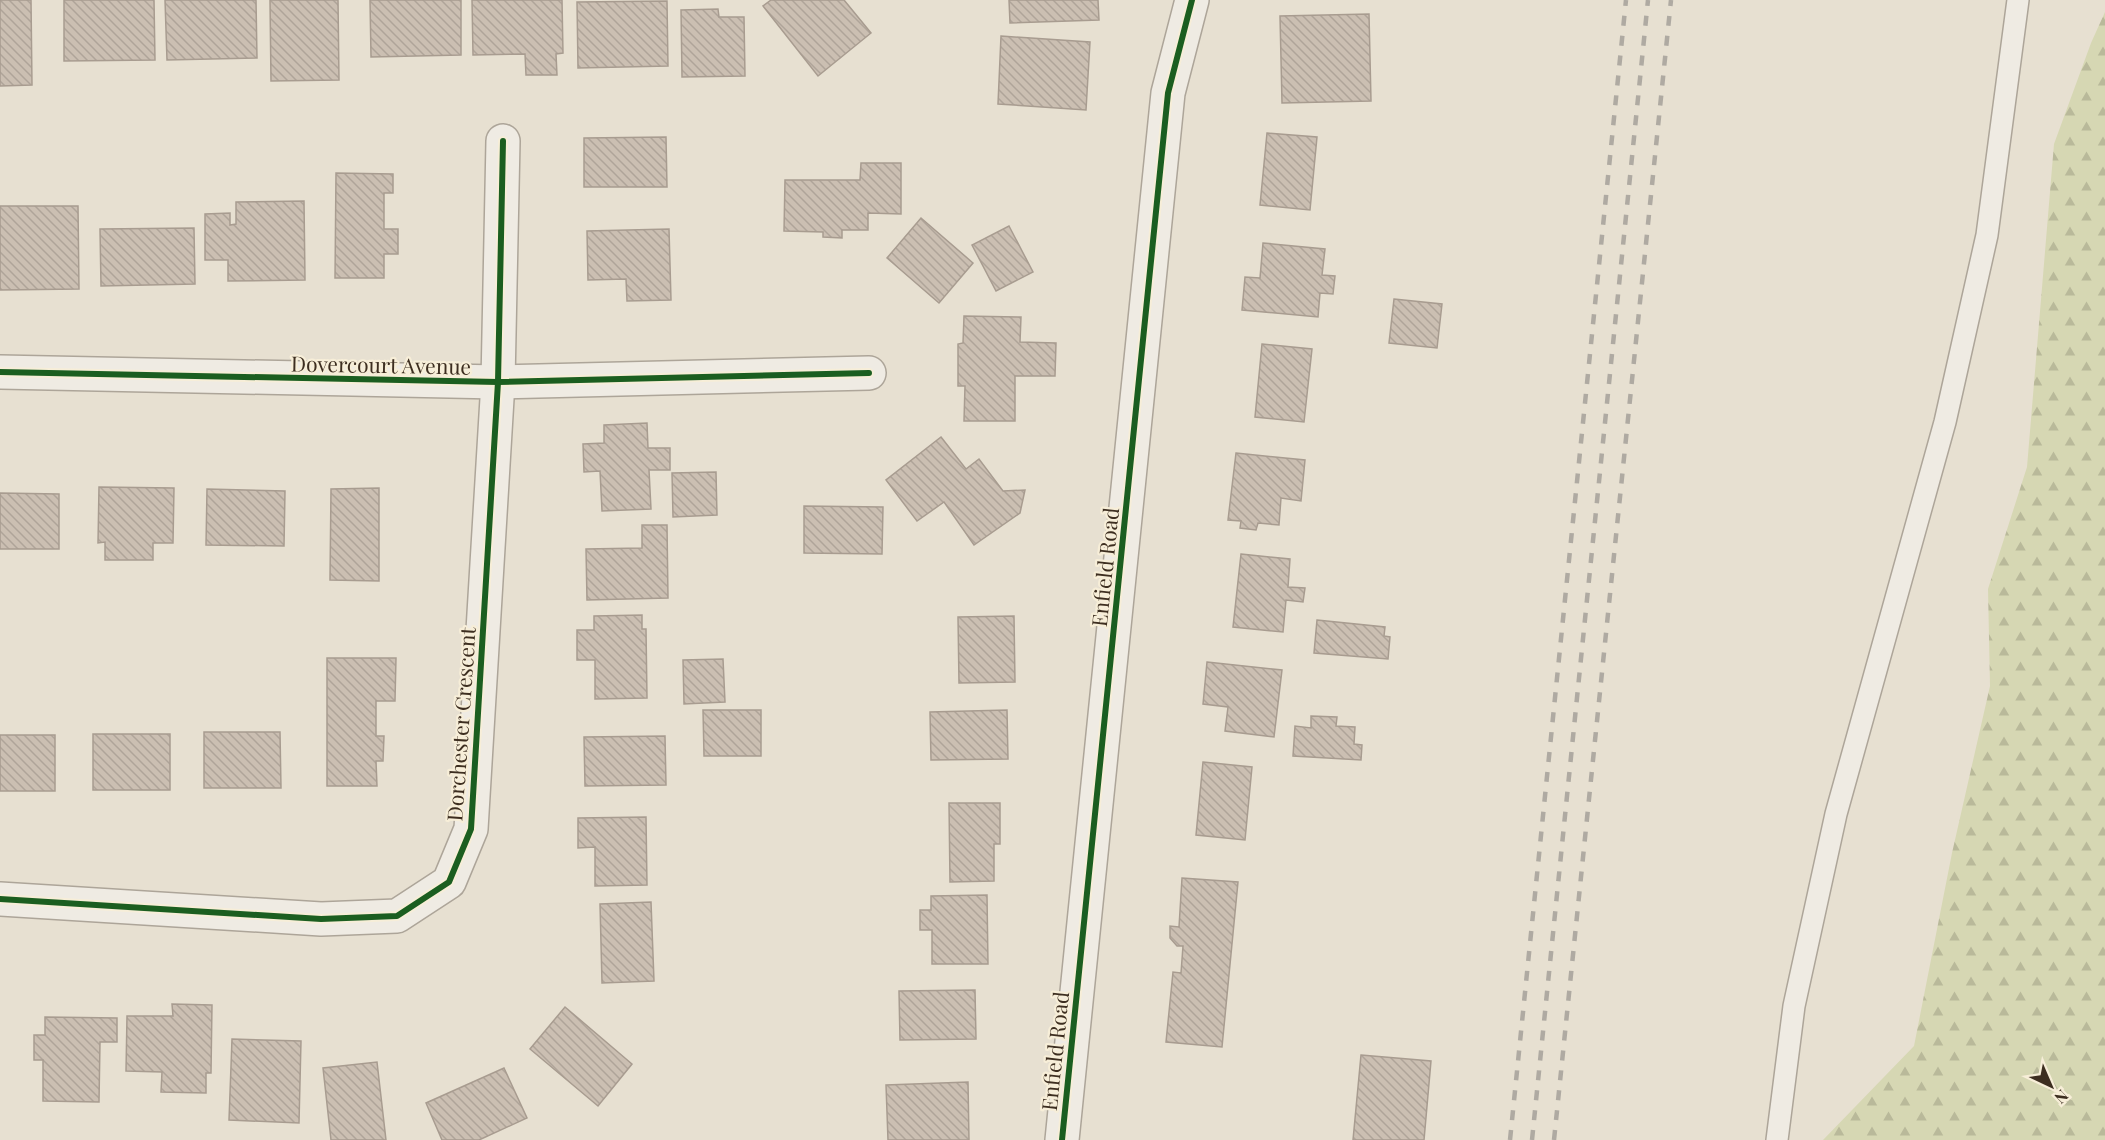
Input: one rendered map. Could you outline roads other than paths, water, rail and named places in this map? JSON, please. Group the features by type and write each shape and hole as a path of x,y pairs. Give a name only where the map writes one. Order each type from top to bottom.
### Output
{"street":[{"name":"Enfield Road","path":"1062,1140 1168,93 1192,0"},
{"name":"Dorchester Crescent","path":"0,899 321,919 397,916 448,882 471,829 498,382 503,141"},
{"name":"Dovercourt Avenue","path":"0,372 498,382 869,373"}],"lane":[{"path":"1777,1140 1794,1006 1836,814 1946,422 1987,235 2018,0"}],"railway":[{"path":"1510,1140 1626,0"},
{"path":"1532,1140 1648,0"},
{"path":"1554,1140 1671,0"}]}
